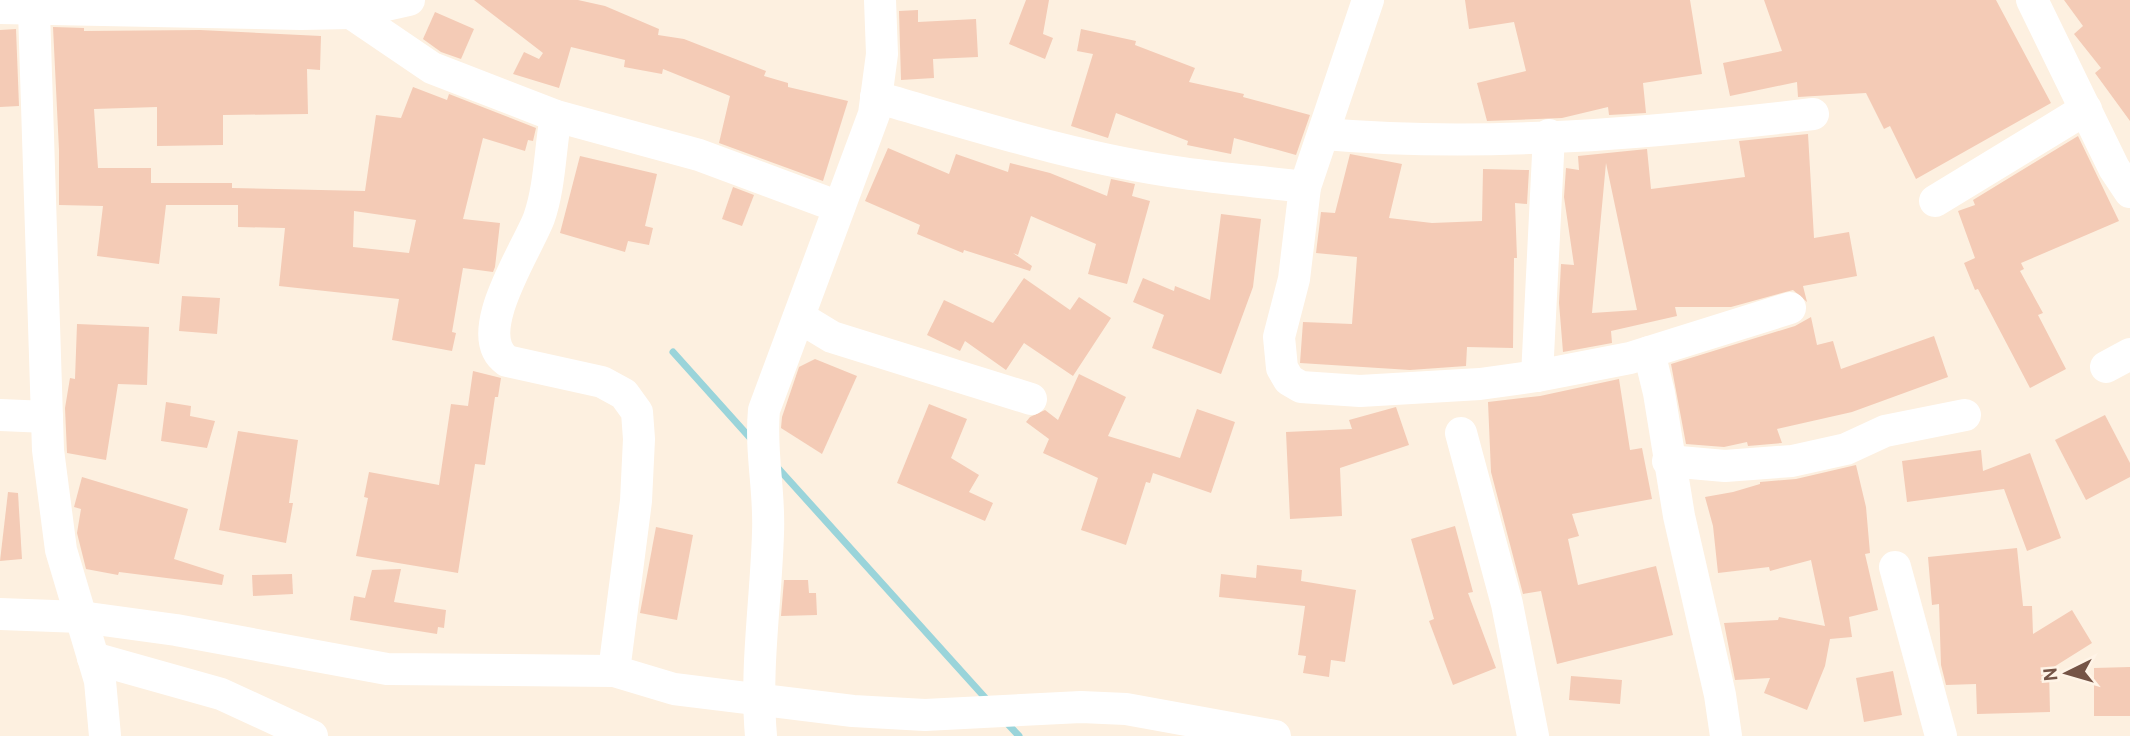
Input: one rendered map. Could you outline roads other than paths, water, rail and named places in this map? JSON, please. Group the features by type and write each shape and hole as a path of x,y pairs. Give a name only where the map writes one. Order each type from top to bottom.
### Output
{"street":[{"path":"0,8 32,5 301,7 351,13 409,0"},
{"path":"764,724 769,530 762,449 764,410 874,114 882,54 880,0"},
{"path":"1368,0 1306,187 1294,279 1279,337 1282,368 1289,380 1301,387 1360,391 1480,384 1537,376 1649,352 1790,308"},
{"path":"2032,0 2115,169 2130,192"},
{"path":"32,5 48,450 61,550 100,681 105,736"},
{"path":"351,13 432,68 556,116 699,155 839,207"},
{"path":"876,97 1033,142 1125,162 1181,173 1306,187"},
{"path":"1935,201 2086,110"},
{"path":"1324,134 1394,140 1667,131 1813,114"},
{"path":"556,116 539,216 500,302 494,346 498,354 508,360 603,382 624,394 637,412 639,439 636,501 614,671"},
{"path":"1537,376 1549,135"},
{"path":"799,317 831,337 1031,399"},
{"path":"1649,352 1659,393 1679,516 1720,695 1726,736"},
{"path":"0,415 47,417"},
{"path":"1668,461 1725,466 1822,456 1846,449 1885,431 1965,415"},
{"path":"1461,433 1507,604 1532,736"},
{"path":"1679,516 1693,493 1725,466"},
{"path":"1895,567 1941,736"},
{"path":"0,614 81,617 176,630 387,669 614,671 674,689 764,724 853,711 925,715 1081,707 1109,722 1275,736"},
{"path":"93,658 221,694 312,736"}],"waterway":[{"path":"673,352 752,440"},
{"path":"777,467 989,702"},
{"path":"1006,722 1019,736"}]}
